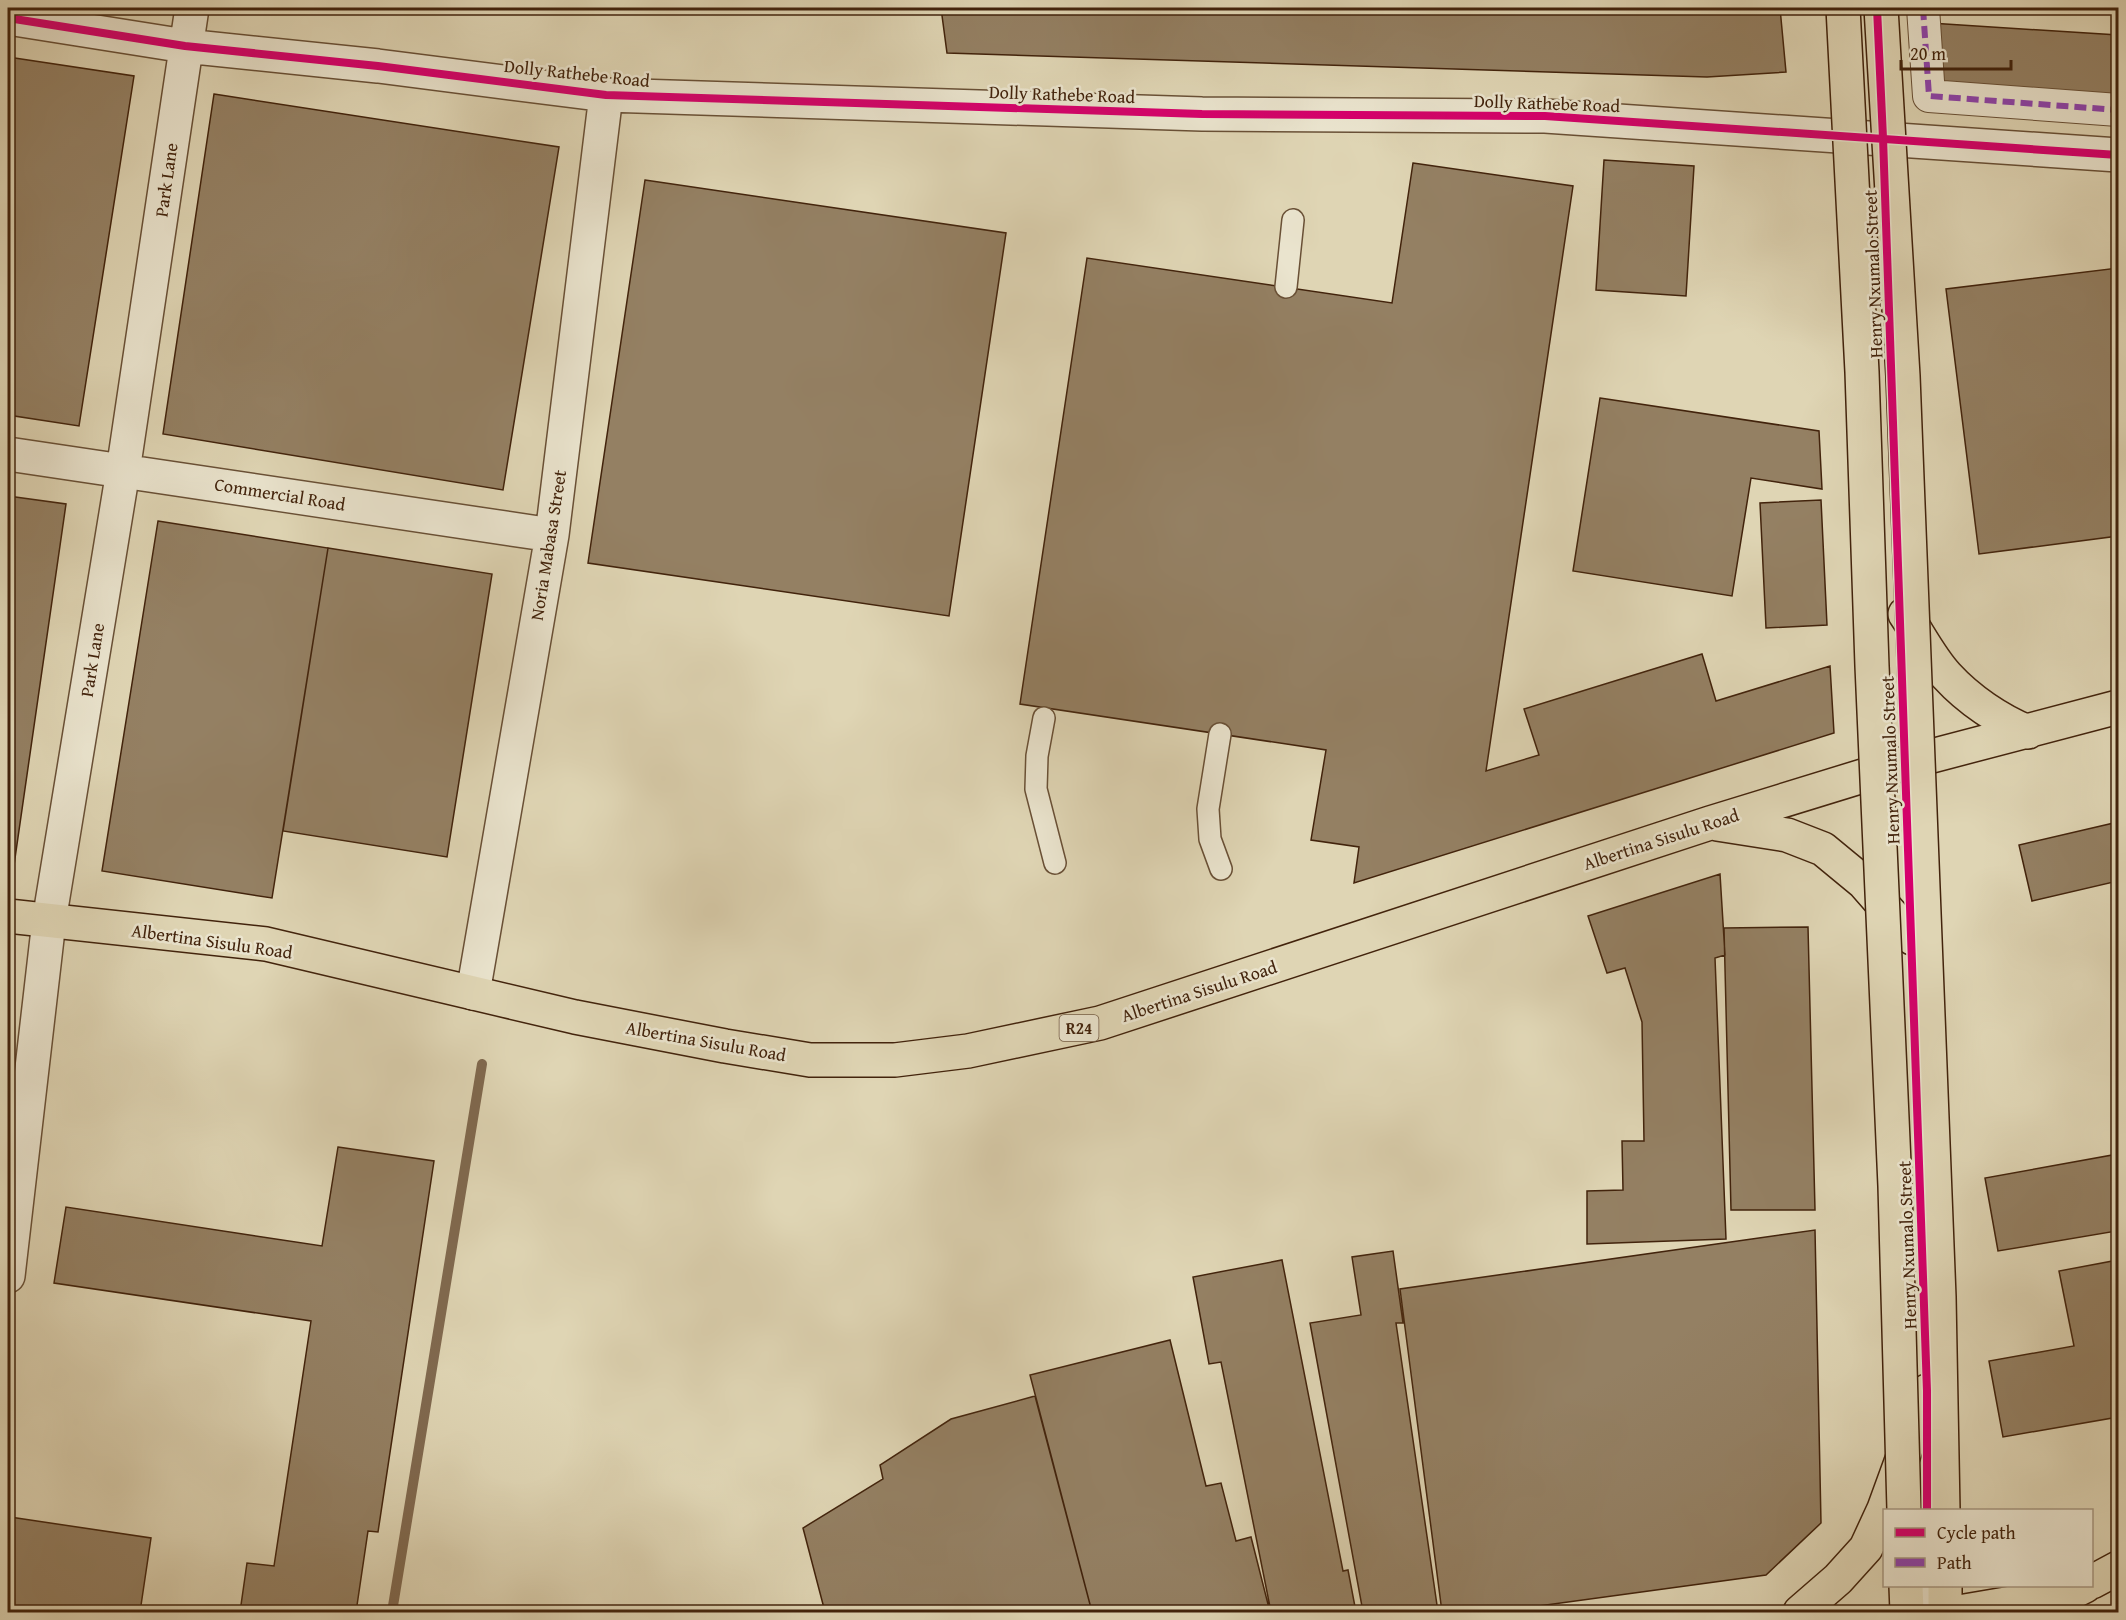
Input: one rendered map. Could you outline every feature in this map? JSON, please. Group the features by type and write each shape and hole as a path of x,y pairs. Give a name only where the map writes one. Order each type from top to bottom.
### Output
{"main road":[{"path":"1844,8 1862,372 1872,678 1895,1186 1904,1509"},
{"path":"1879,8 1903,376 1940,1297 1943,1509"},
{"path":"1899,605 1947,676 1981,706 2028,732"},
{"name":"Albertina Sisulu Road","path":"8,916 266,944 575,1017 810,1060 896,1060 969,1051 1100,1023 1710,823 1905,763 2118,707"},
{"path":"1710,823 1787,835 1823,849 1863,882 1912,938"},
{"path":"1884,1509 1928,1391"},
{"path":"1800,1612 1838,1580 1866,1548 1883,1511"},
{"path":"2093,1583 2118,1568"},
{"path":"1906,1587 1907,1612"},
{"path":"1945,1587 1945,1612"},
{"path":"1959,1612 2076,1593"}],"street":[{"name":"Park Lane","path":"8,1276 49,921 123,471 192,8"},
{"name":"Henry Nxumalo Street","path":"1879,8 1928,1391 1927,1509"},
{"path":"1923,8 1929,96 2118,110"},
{"name":"Dolly Rathebe Road","path":"8,18 185,46 378,66 606,95 1202,114 1545,116 2118,155"},
{"name":"Noria Mabasa Street","path":"473,993 552,535 606,95"},
{"name":"Commercial Road","path":"8,454 552,535"},
{"path":"1926,1587 1926,1612"}],"lane":[{"path":"1286,287 1293,220"},
{"path":"1044,718 1037,756 1036,789 1055,863"},
{"path":"1220,734 1208,809 1210,839 1221,869"}],"building":[{"path":"941,8 1780,8 1786,72 1707,77 947,53"},
{"path":"1930,23 2118,35 2118,98 1934,87"},
{"path":"8,57 134,76 79,426 8,415"},
{"path":"214,94 559,147 503,490 163,434"},
{"path":"1604,160 1694,166 1686,296 1596,290"},
{"path":"1413,163 1573,186 1486,771 1539,755 1524,709 1702,654 1716,701 1830,666 1834,733 1354,883 1359,847 1311,840 1326,750 1020,704 1087,258 1392,303"},
{"path":"645,180 1006,233 949,616 588,563"},
{"path":"2118,268 2118,536 1979,554 1946,289"},
{"path":"1600,398 1819,431 1822,489 1751,478 1732,596 1573,571"},
{"path":"8,496 66,504 13,872 8,872"},
{"path":"1821,500 1827,625 1766,628 1760,503"},
{"path":"158,521 328,548 272,898 102,871"},
{"path":"328,548 492,574 447,857 283,831"},
{"path":"2118,822 2118,881 2032,901 2019,845"},
{"path":"1720,874 1725,955 1715,958 1726,1239 1587,1244 1587,1191 1623,1190 1622,1141 1644,1141 1642,1022 1625,968 1607,973 1588,916"},
{"path":"1808,927 1815,1210 1731,1210 1724,928"},
{"path":"338,1147 434,1161 378,1532 368,1531 356,1612 240,1612 247,1563 274,1566 311,1321 54,1283 66,1207 322,1246"},
{"path":"2118,1154 2118,1245 2116,1231 1998,1251 1985,1178"},
{"path":"1815,1230 1821,1523 1766,1575 1494,1612 1442,1612 1400,1289"},
{"path":"1393,1251 1403,1323 1396,1323 1438,1612 1363,1612 1310,1323 1361,1315 1352,1257"},
{"path":"1282,1260 1343,1571 1348,1570 1356,1612 1271,1612 1221,1362 1209,1364 1193,1277"},
{"path":"2118,1260 2118,1417 2003,1437 1989,1361 2074,1346 2059,1271"},
{"path":"1170,1340 1206,1486 1221,1483 1236,1541 1251,1537 1270,1612 1092,1612 1030,1375"},
{"path":"1035,1396 1092,1612 825,1612 803,1528 883,1479 880,1465 951,1419"},
{"path":"10,1517 151,1538 140,1612 8,1612"}],"waterway":[{"path":"392,1612 482,1064"}],"marked path":[{"path":"1923,8 1929,96 2118,110"}],"cycle path":[{"path":"1877,8 1927,1391 1927,1509"},
{"path":"8,18 185,46 378,66 606,95 1202,114 1545,116 2118,155"}]}
